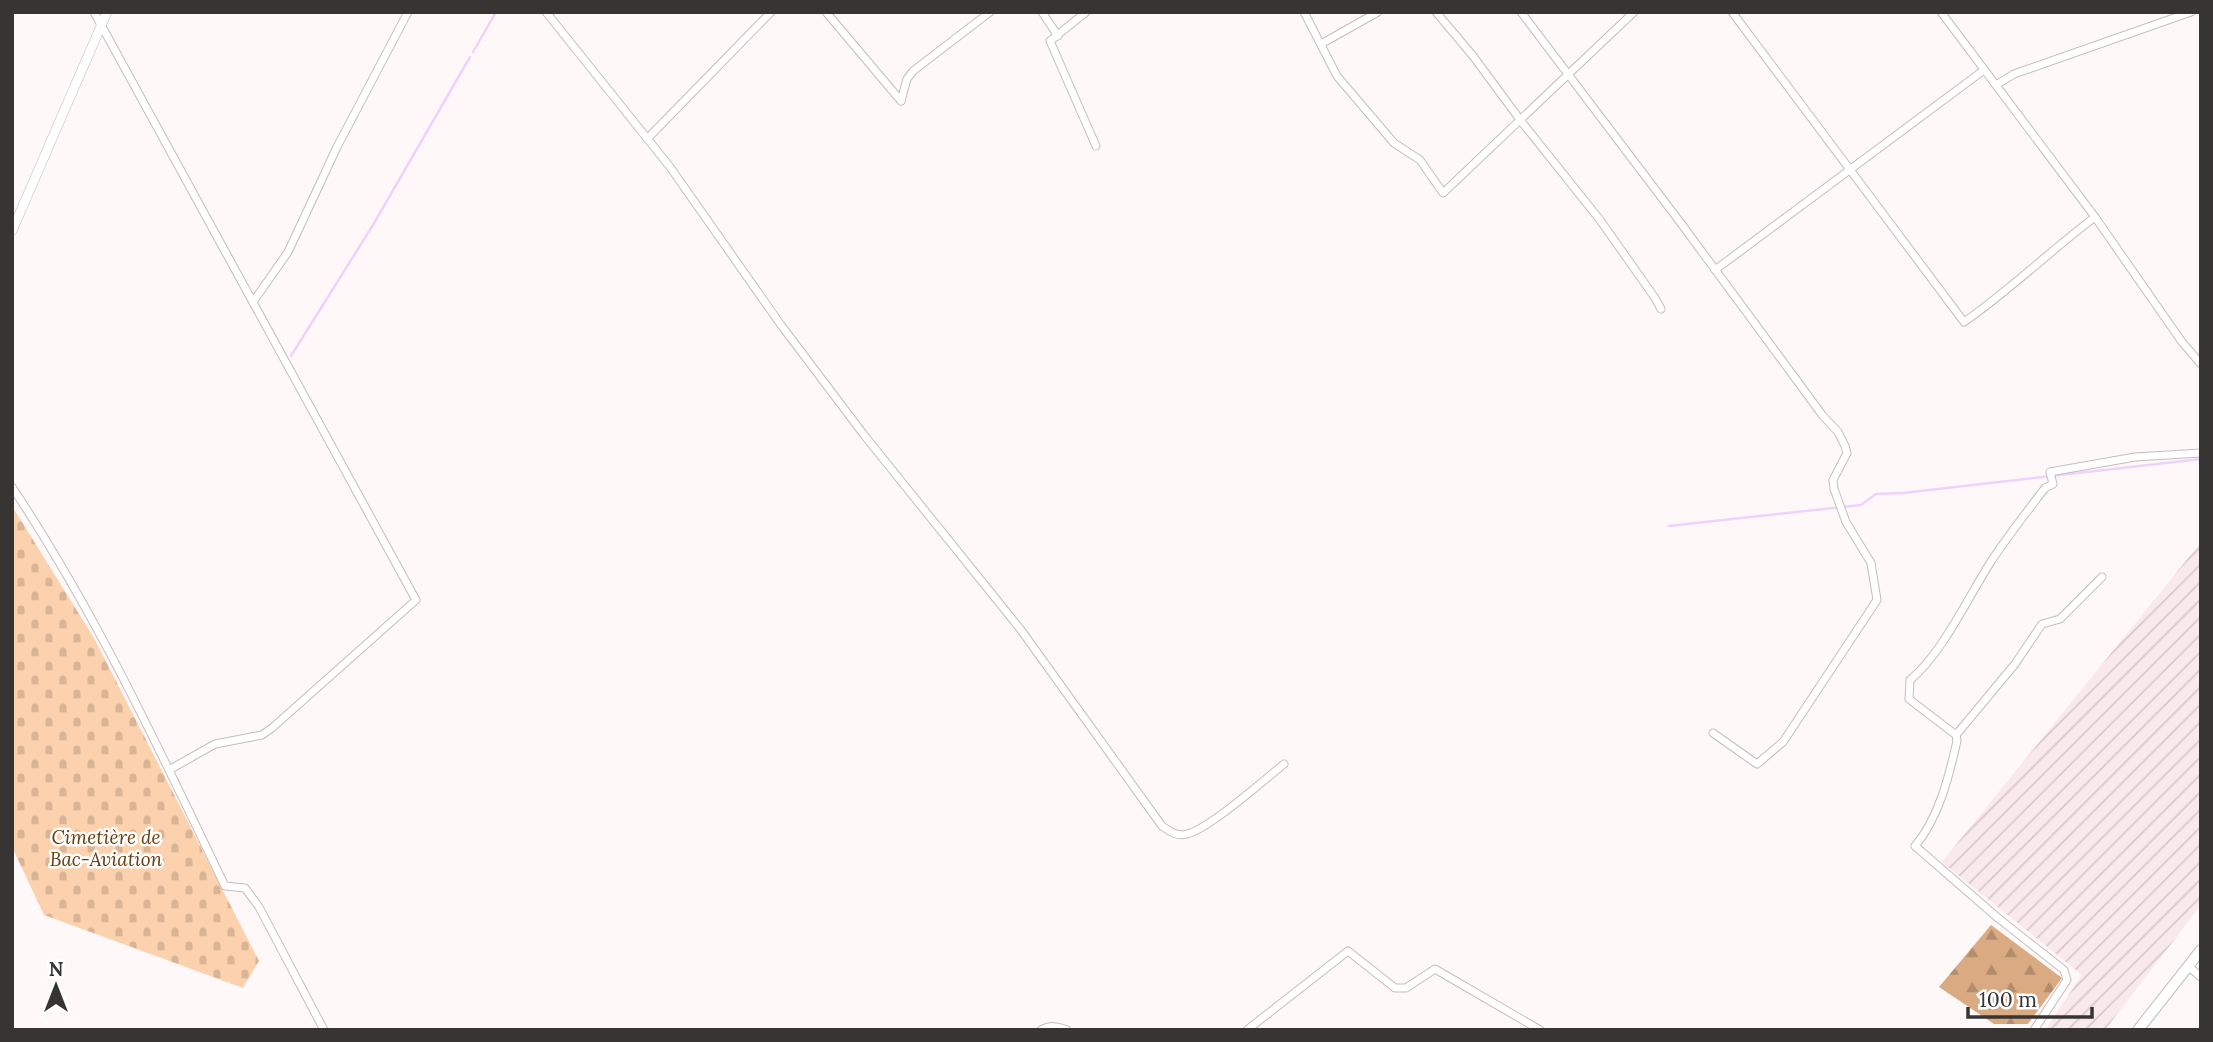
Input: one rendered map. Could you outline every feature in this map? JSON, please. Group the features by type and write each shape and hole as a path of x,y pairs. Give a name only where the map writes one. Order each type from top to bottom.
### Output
{"main road":[{"path":"2138,1030 2201,950"}],"street":[{"path":"94,12 416,600 262,735 215,744 169,770"},
{"path":"12,231 107,12"},
{"path":"253,302 288,252 337,147 408,12"},
{"path":"546,12 670,167 790,336 905,487 1021,630 1162,825 1179,835 1191,833 1231,806 1284,764"},
{"path":"647,139 771,12"},
{"path":"826,12 901,101 907,79 913,71 990,12"},
{"path":"1042,12 1058,36"},
{"path":"1086,12 1050,41 1096,146"},
{"path":"1304,12 1338,76 1394,143 1420,160 1443,192 1634,12"},
{"path":"1321,44 1378,12"},
{"path":"1436,12 1474,56 1520,120 1600,220 1661,309"},
{"path":"1521,12 1843,441 1847,453 1833,480 1838,504 1852,535 1866,551 1871,563 1877,600 1783,742 1757,764 1713,733"},
{"path":"1732,12 1964,322 2095,217"},
{"path":"1941,12 2095,217 2182,342 2201,364"},
{"path":"1996,85 2014,74 2191,12"},
{"path":"1715,270 1984,70"},
{"path":"1956,735 1909,699 1909,680 1922,671 2007,536 2045,488 2053,484 2050,472 2104,461 2201,453"},
{"path":"12,487 47,540 92,619 225,886 245,888 259,906 324,1030"},
{"path":"2034,1030 2067,980 2064,970 1998,918 1915,846 1926,834 1945,786 1955,751 1956,735 2015,664 2042,624 2060,619 2102,577"},
{"path":"1247,1030 1348,951 1395,988 1406,988 1435,969 1540,1030"},
{"path":"2188,966 2201,977"},
{"path":"1041,1030 1059,1027 1067,1030"}],"shaded area":[{"path":"2201,542 2201,905 2105,1030 2045,1030 2082,975 1942,862"}],"green space":[{"name":"Cimetière de Bac-Aviation","path":"12,506 94,638 259,961 243,988 44,915 12,847"},
{"path":"1991,925 2062,978 2028,1024 1994,1024 1939,987"}],"waterway":[{"path":"473,52 496,12"},
{"path":"291,356 373,225 470,57"},
{"path":"1669,526 1861,505 1876,494 2201,459"}]}
